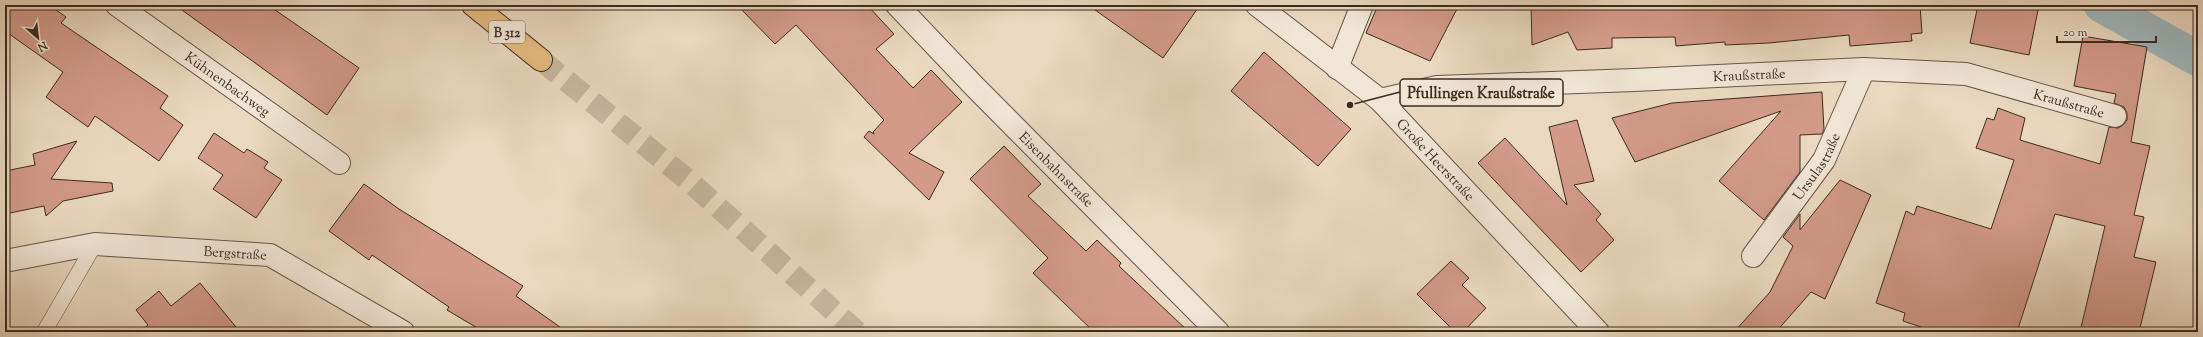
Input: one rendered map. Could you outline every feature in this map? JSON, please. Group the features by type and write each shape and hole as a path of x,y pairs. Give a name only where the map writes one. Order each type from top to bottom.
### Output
{"main road":[{"name":"B 312","path":"473,5 541,60"}],"street":[{"name":"Kühnenbachweg","path":"117,5 338,163"},
{"name":"Eisenbahnstraße","path":"897,5 1218,332"},
{"name":"Große Heerstraße","path":"1256,5 1380,100 1598,332"},
{"path":"1337,68 1362,5"},
{"name":"Kraußstraße","path":"1380,100 1437,87 1634,80 1864,69 1966,74 2114,116"},
{"name":"Ursulastraße","path":"1753,256 1824,160 1864,69"},
{"name":"Bergstraße","path":"5,261 95,244 270,255 403,332"}],"lane":[{"path":"44,332 95,244"}],"building":[{"path":"5,5 49,5 66,17 61,23 168,96 160,108 183,125 159,161 95,116 88,127 46,97 63,72 5,31"},
{"path":"175,5 268,5 359,68 327,115"},
{"path":"737,5 867,5 894,34 876,49 913,88 931,70 962,102 909,153 944,172 929,200 864,137 869,131 874,134 873,132 884,120 796,25 775,44"},
{"path":"1088,5 1200,5 1163,58"},
{"path":"1378,5 1459,5 1430,61 1366,33"},
{"path":"1531,5 1920,5 1922,33 1911,34 1912,41 1850,46 1849,35 1769,43 1725,45 1725,42 1676,46 1675,37 1612,38 1612,48 1577,50 1568,32 1532,45"},
{"path":"1978,5 2039,5 2029,55 1970,43"},
{"path":"2083,36 2147,47 2131,142 2150,146 2134,215 2144,217 2134,257 2156,262 2139,332 2080,332 2105,226 2055,214 2017,332 1936,332 1903,321 1905,313 1876,303 1906,211 1914,215 1917,206 1991,229 2014,160 1976,148 1987,118 1994,120 1998,108 2025,118 2020,140 2100,164 2109,127 2118,128 2123,125 2127,120 2127,113 2124,107 2114,103 2116,94 2074,86"},
{"path":"1264,52 1351,129 1318,166 1231,91"},
{"path":"1822,92 1824,130 1822,134 1800,135 1800,172 1764,220 1719,181 1781,111 1635,162 1612,118 1672,103"},
{"path":"1577,120 1594,181 1574,185 1601,214 1596,220 1614,240 1581,272 1478,163 1505,138 1567,205 1549,127"},
{"path":"214,133 244,153 247,149 268,162 264,168 282,180 256,218 213,189 223,175 198,158"},
{"path":"77,141 51,179 112,183 113,191 63,201 46,216 44,206 5,214 5,171 35,165 33,154"},
{"path":"1004,146 1041,184 1028,196 1086,251 1097,240 1121,263 1119,266 1189,332 1094,332 1033,273 1048,258 970,179"},
{"path":"1840,180 1871,195 1825,299 1811,292 1776,332 1734,332 1770,292 1793,246 1783,237 1800,214 1800,230"},
{"path":"364,184 399,209 523,286 516,296 567,332 484,332 447,310 449,307 372,255 369,260 329,231"},
{"path":"1451,261 1469,278 1462,285 1486,308 1463,332 1455,332 1417,294"},
{"path":"200,283 240,332 139,332 148,325 136,310 159,291 171,306"}],"waterway":[{"path":"2101,5 2198,59"}],"tunnel":[{"path":"541,60 689,181 857,332"}],"place":[{"name":"Pfullingen Kraußstraße","path":"1350,105"}]}
